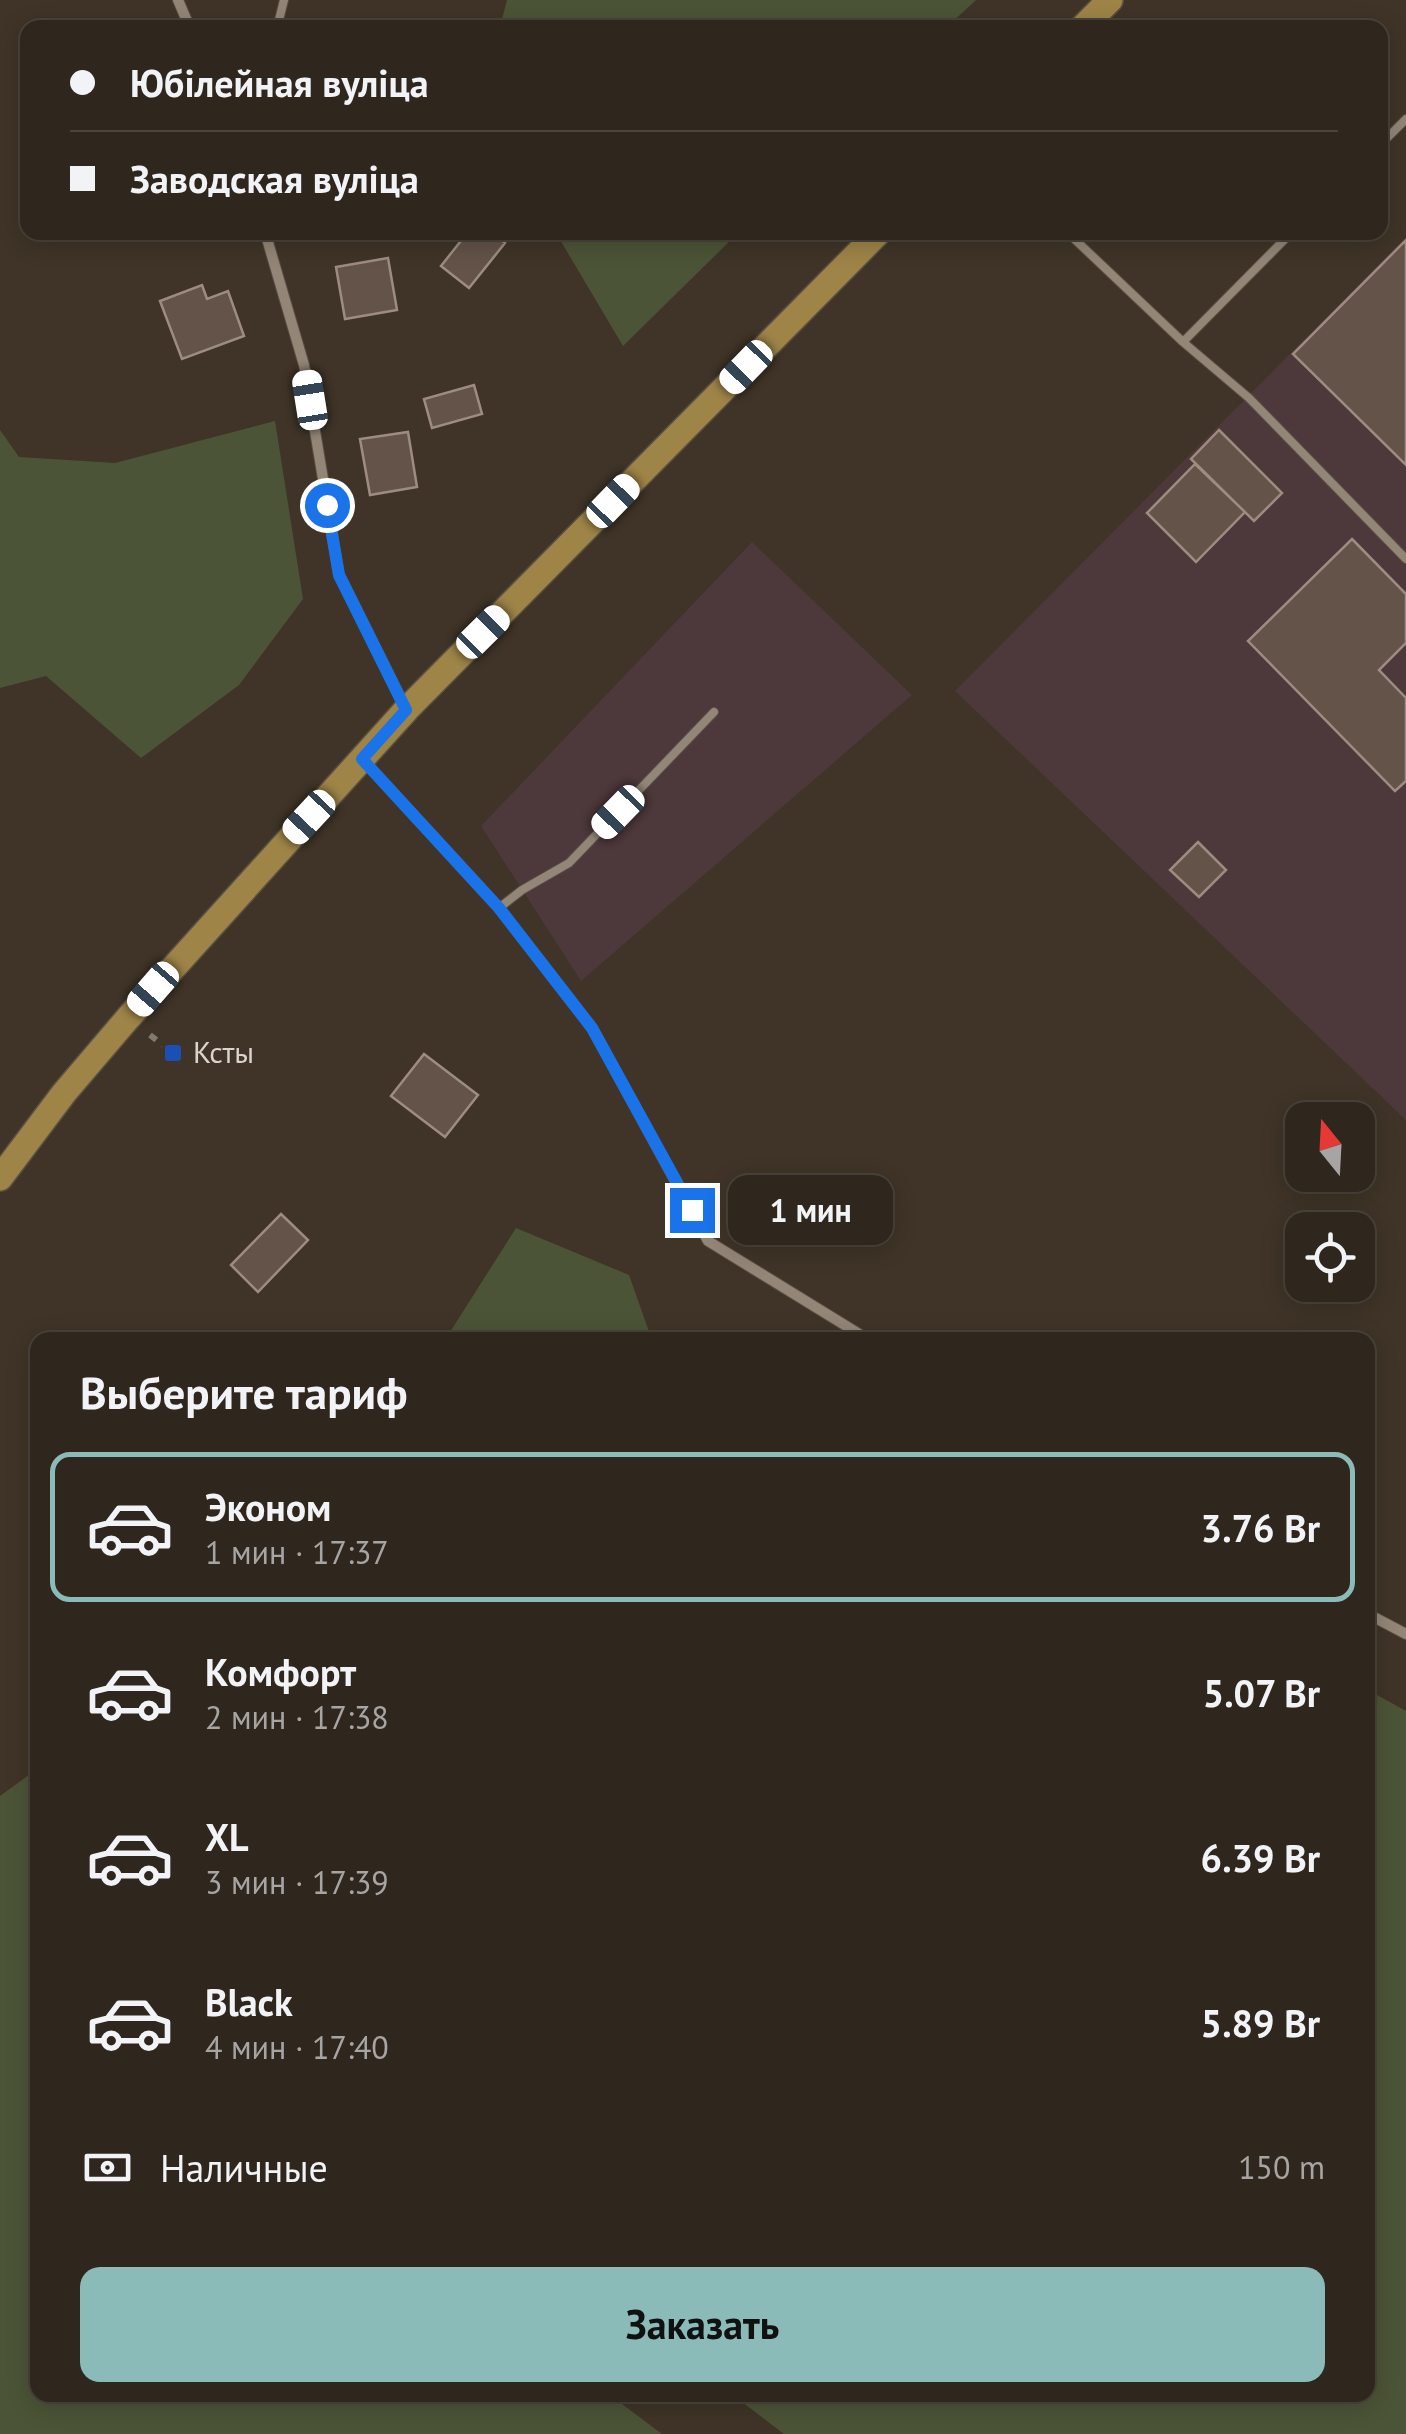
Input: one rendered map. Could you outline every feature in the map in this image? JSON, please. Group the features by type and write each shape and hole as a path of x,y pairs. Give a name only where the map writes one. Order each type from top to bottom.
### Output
{"main road":[{"path":"1090,20 1110,0"},
{"path":"0,1178 64,1092 128,1018 406,710 871,240"}],"street":[{"path":"267,240 304,366 339,575 406,710"},
{"path":"362,759 499,908 592,1028 708,1241 856,1332"},
{"path":"1375,1618 1406,1634"}],"lane":[{"path":"1388,137 1406,119"},
{"path":"1075,240 1183,342 1249,398 1406,558"},
{"path":"1183,342 1284,240"},
{"path":"499,908 569,863 714,712"}],"shaded area":[{"path":"1406,237 1406,1120 955,691"},
{"path":"752,542 912,695 581,981 481,826"}],"green space":[{"path":"507,0 976,0 955,20 502,20"},
{"path":"560,240 731,240 623,346"},
{"path":"275,421 303,599 239,685 141,758 46,676 0,688 0,430 19,457 115,463"},
{"path":"516,1228 629,1275 649,1332 450,1332"},
{"path":"1375,1694 1406,1711 1406,2434 784,2434 742,2402 1375,2402"},
{"path":"30,1774 30,2402 619,2402 662,2434 0,2434 0,1796"}],"building":[{"path":"462,240 505,243 469,288 441,266"},
{"path":"1406,240 1406,465 1293,354"},
{"path":"388,258 397,310 345,319 336,267"},
{"path":"202,285 207,299 228,291 244,336 182,359 160,301"},
{"path":"474,385 482,414 432,428 424,399"},
{"path":"1219,430 1282,493 1254,521 1191,459"},
{"path":"408,432 417,487 370,495 360,439"},
{"path":"1195,464 1245,512 1196,562 1147,513"},
{"path":"1352,539 1406,594 1406,643 1379,670 1406,698 1406,781 1395,791 1248,641"},
{"path":"1198,842 1226,870 1199,897 1170,870"},
{"path":"424,1054 478,1095 445,1137 391,1096"},
{"path":"281,1214 308,1240 258,1292 231,1265"}],"place":[{"name":"Ксты","path":"173,1053"}],"route":[{"path":"327,505 339,575 406,710 362,759 499,908 592,1028 692,1210"}]}
